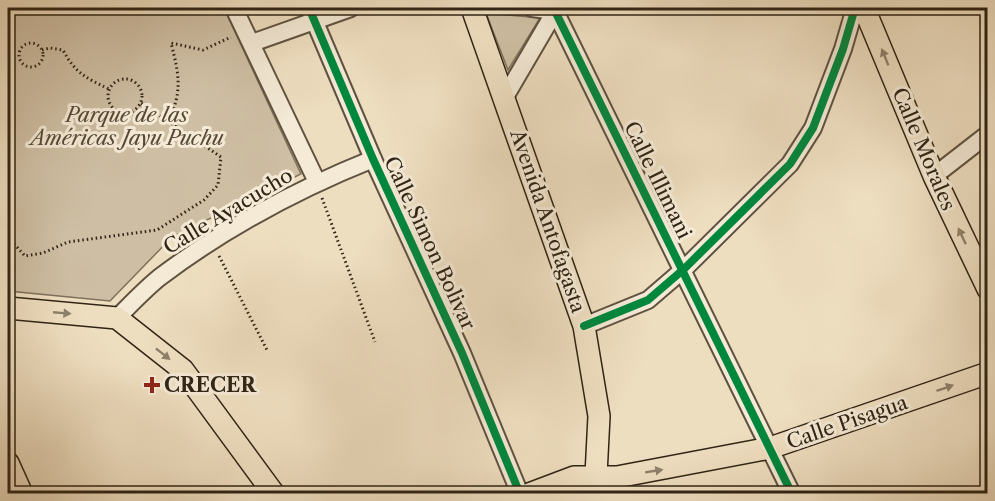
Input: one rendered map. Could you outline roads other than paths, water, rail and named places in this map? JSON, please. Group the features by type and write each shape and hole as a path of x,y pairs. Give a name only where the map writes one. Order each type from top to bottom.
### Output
{"main road":[{"name":"Avenida Antofagasta","path":"472,8 584,326 599,416 595,484"},
{"name":"Calle Morales","path":"864,8 934,176 987,288"},
{"path":"8,308 117,318 183,370 273,494"},
{"name":"Calle Pisagua","path":"529,494 574,477 595,484 617,477 770,448 987,373"},
{"path":"8,463 22,494"}],"street":[{"path":"234,8 317,182"},
{"path":"248,36 312,14 351,8"},
{"path":"505,97 556,9 532,8"},
{"path":"584,326 648,300 684,269 790,164 813,128 843,49 855,8"},
{"name":"Calle Illimani","path":"556,9 792,494"},
{"name":"Calle Simon Bolivar","path":"312,14 373,159 462,353 520,494"},
{"path":"934,176 987,134"},
{"name":"Calle Ayacucho","path":"117,318 158,278 211,241 317,182 373,159"}],"place":[{"name":"CRECER","path":"152,385"}],"park label":[{"name":"Parque de las Américas Jayu Puchu","path":"127,126"}]}
